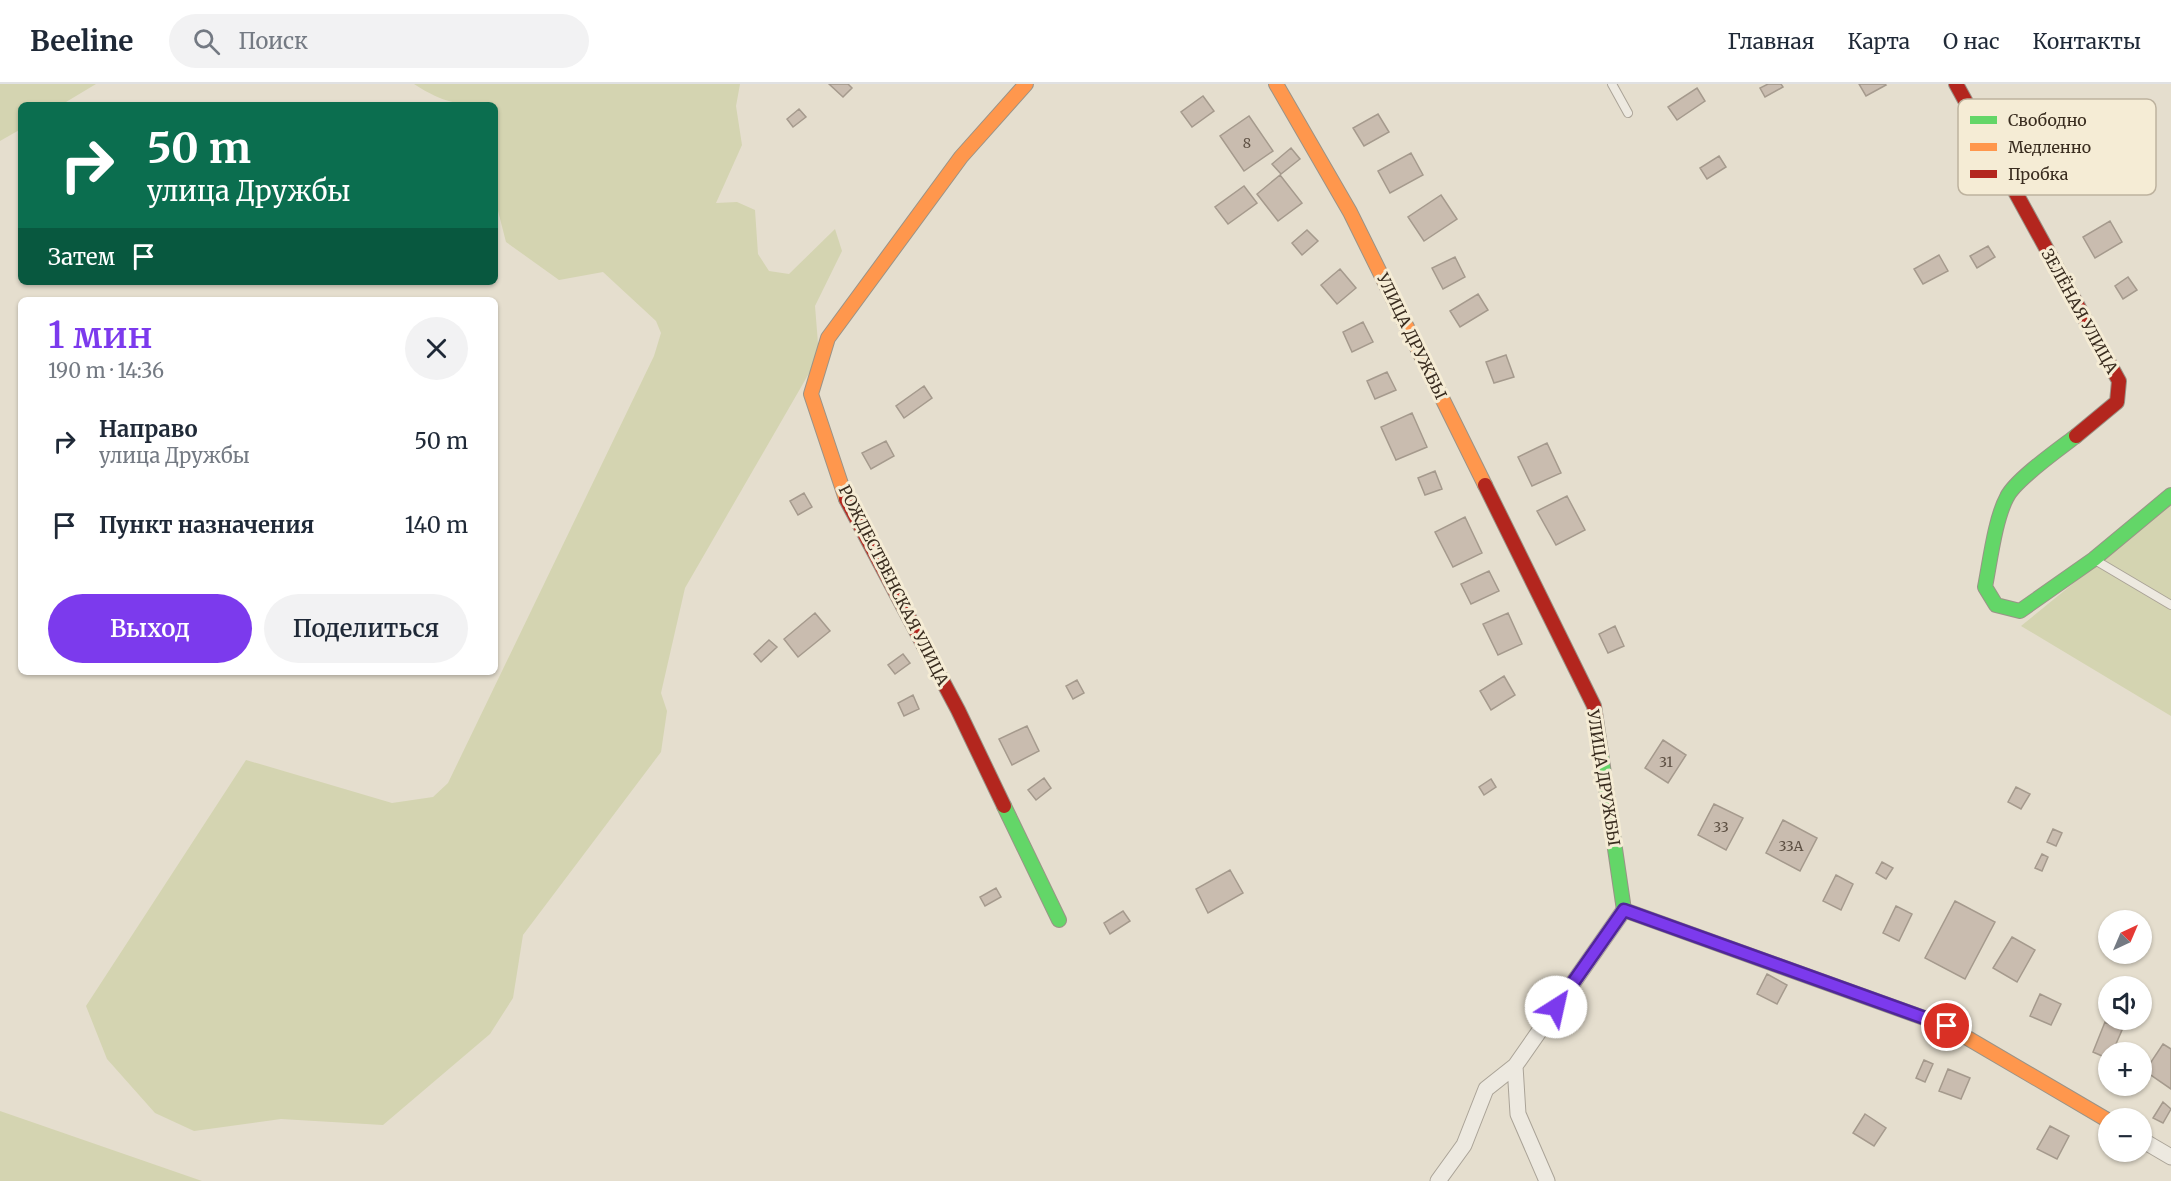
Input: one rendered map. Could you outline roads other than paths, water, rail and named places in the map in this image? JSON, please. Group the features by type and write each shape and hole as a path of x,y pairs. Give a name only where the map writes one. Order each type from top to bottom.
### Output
{"street":[{"name":"РОЖДЕСТВЕНСКАЯ УЛИЦА","path":"1026,84 960,157 828,338 811,394 844,496 958,710 1059,920"},
{"name":"УЛИЦА ДРУЖБЫ","path":"1276,84 1350,212 1594,706 1624,910"},
{"name":"ЗЕЛЁНАЯ УЛИЦА","path":"1956,84 1964,99"},
{"name":"ЗЕЛЁНАЯ УЛИЦА","path":"2017,195 2119,381 2117,402 2030,473 2007,496 1995,534 1985,586 1996,604 2020,611 2094,559"},
{"path":"2094,559 2171,495"},
{"path":"1438,1181 1464,1145 1486,1089 1515,1066 1624,910 1947,1026 2098,1115"},
{"path":"1515,1066 1518,1114 1547,1181"},
{"path":"2152,1146 2171,1157"}],"lane":[{"path":"1612,84 1628,113"},
{"path":"2094,559 2171,605"}]}
